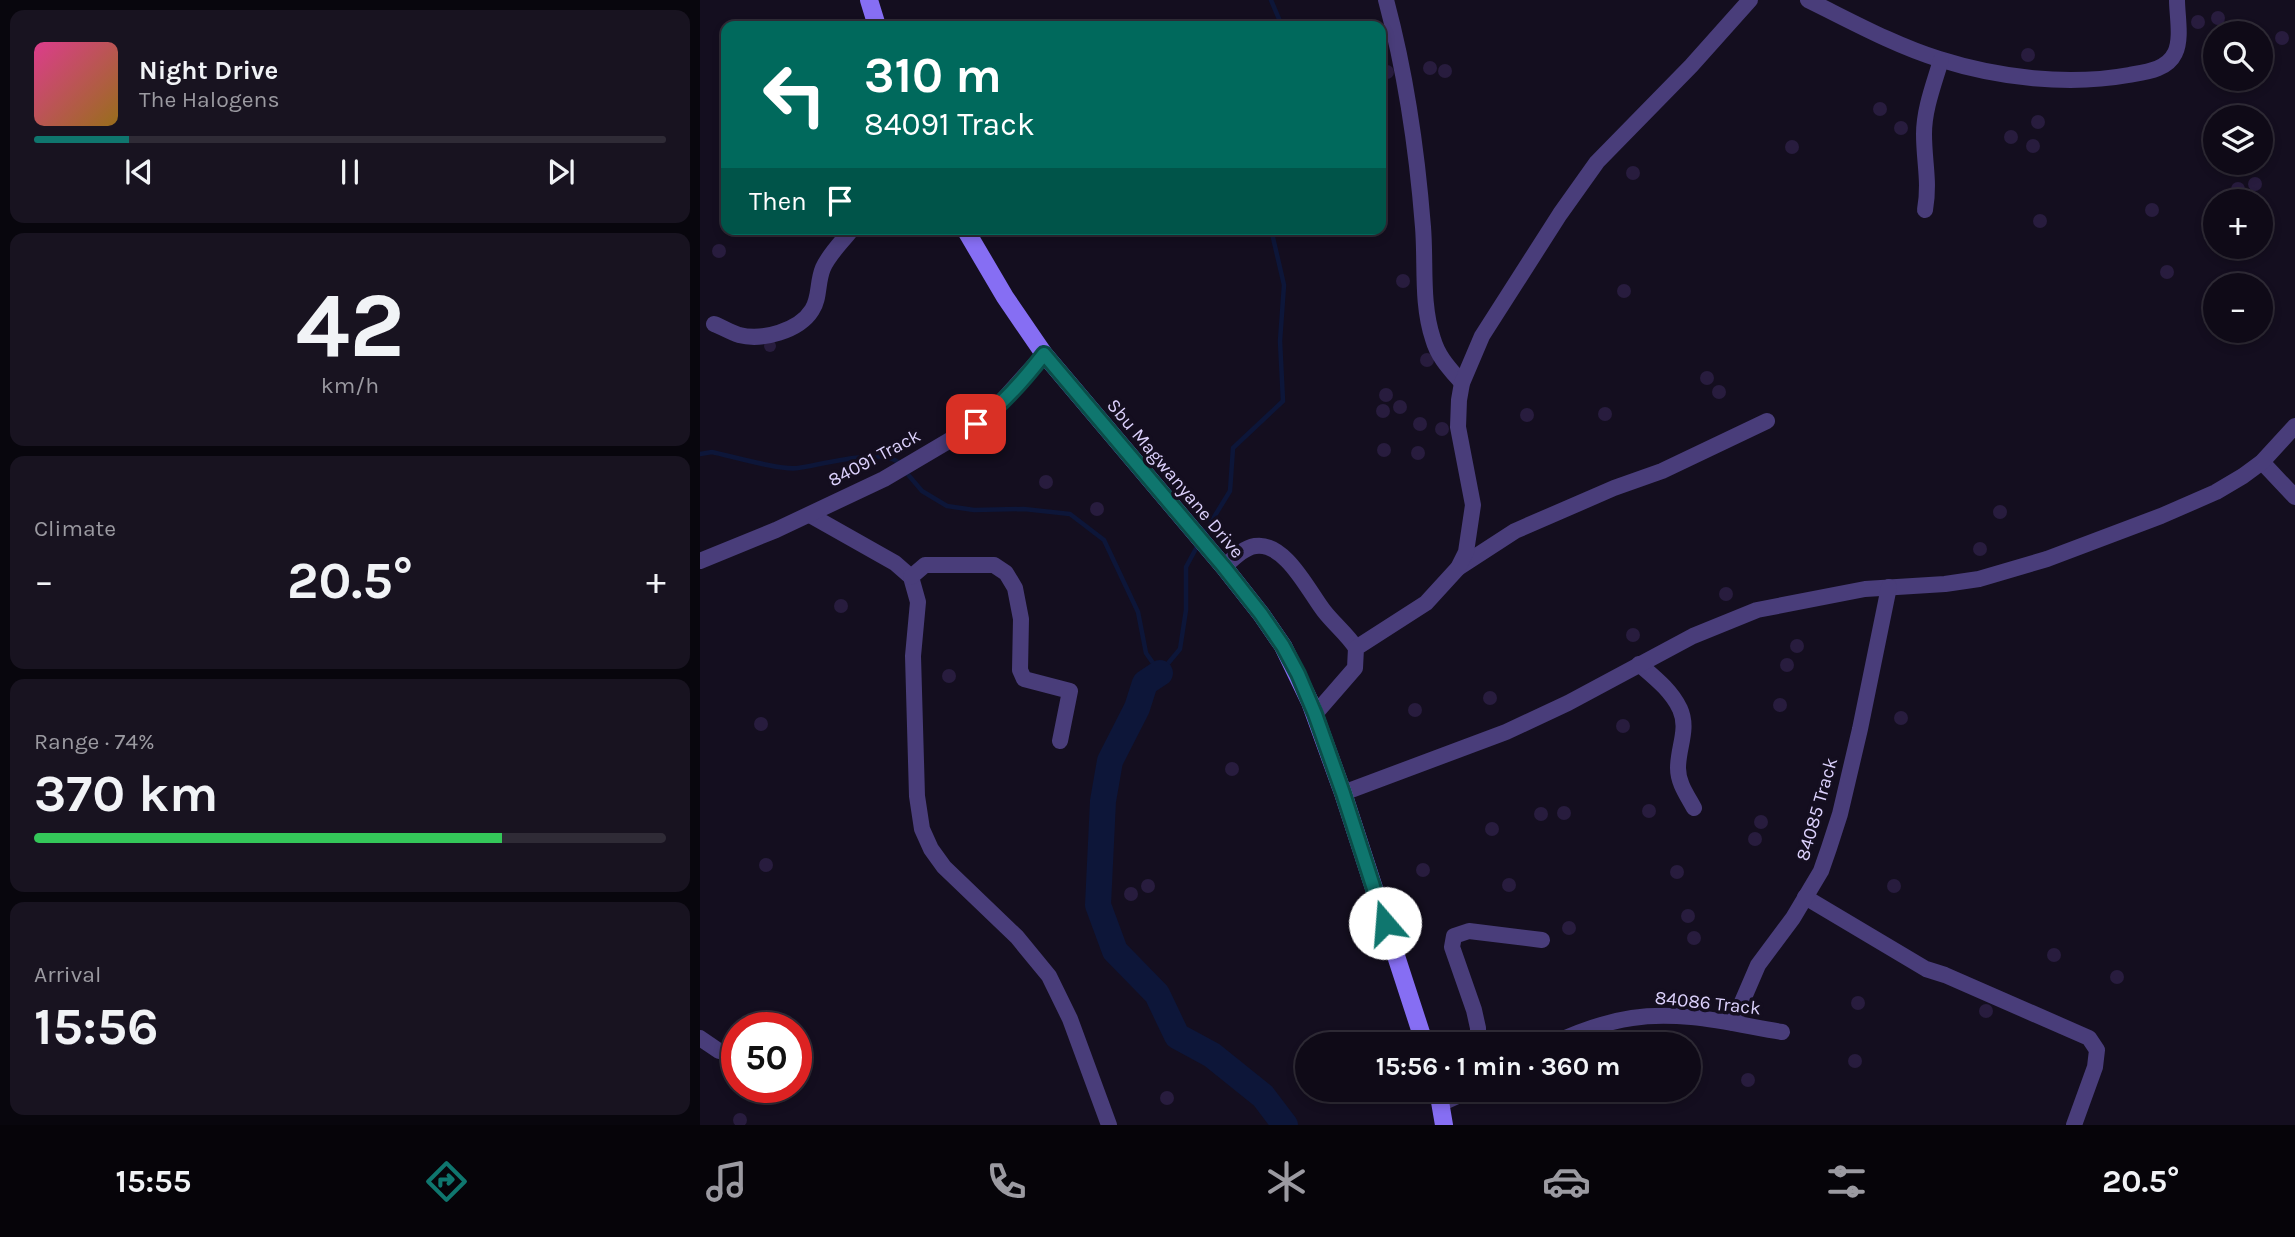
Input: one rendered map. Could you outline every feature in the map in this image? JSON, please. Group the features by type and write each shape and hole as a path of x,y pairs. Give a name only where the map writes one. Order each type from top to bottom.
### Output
{"main road":[{"path":"869,0 875,21"},
{"name":"Sbu Magwanyane Drive","path":"969,235 1005,297 1044,354 1220,563 1283,646 1315,714 1421,1032"},
{"path":"1441,1102 1444,1125"}],"street":[{"path":"1385,0 1401,63 1413,134 1423,228 1429,326 1433,342 1445,364 1462,383"},
{"path":"1458,568 1470,534 1473,505 1458,427 1462,383 1482,336 1584,179 1750,0"},
{"path":"1808,0 1941,60 2036,78 2114,78 2154,71 2171,60 2176,52 2177,0"},
{"path":"1925,210 1928,189 1925,117 1941,60"},
{"path":"714,324 740,335 767,336 804,320 816,303 818,281 827,259 847,235"},
{"name":"84091 Track","path":"700,561 810,515 902,468 962,433 991,413 1044,354"},
{"path":"1356,648 1426,603 1458,568 1515,531 1614,488 1662,471 1767,421"},
{"path":"1343,793 1506,732 1568,703 1693,636 1756,610 1840,592 1979,579 2048,559 2216,492 2262,462 2295,426"},
{"path":"2262,462 2295,497"},
{"path":"810,515 895,564 911,577 918,602 914,656 917,796 922,829 931,849 944,867 1017,937 1049,976 1070,1019 1110,1125"},
{"path":"1220,563 1255,546 1267,546 1276,551 1288,561 1323,610 1356,648 1355,668 1315,714"},
{"path":"911,577 925,565 994,565 1006,573 1015,588 1021,618 1020,670 1024,679 1070,691 1060,741"},
{"name":"84085 Track","path":"1733,1023 1758,965 1793,918 1821,872 1840,814 1889,587"},
{"path":"1639,664 1664,687 1681,710 1684,732 1678,759 1679,775 1694,808"},
{"path":"1805,897 1926,970 1945,975 2089,1038 2097,1050 2095,1067 2077,1124"},
{"path":"1477,1032 1476,1020 1452,947 1454,936 1469,930 1542,940"},
{"name":"84086 Track","path":"1589,1032 1631,1018 1660,1016 1733,1023 1782,1032"},
{"path":"700,1038 719,1051"}],"building":[{"path":"2215,11 2221,11 2225,15 2225,21 2211,21 2211,15"},
{"path":"2195,15 2201,15 2205,19 2201,29 2195,29 2191,25 2191,19"},
{"path":"2279,31 2285,31 2289,38 2285,45 2279,45 2275,41 2275,35"},
{"path":"2025,48 2031,48 2035,55 2031,62 2025,62 2021,58 2021,52"},
{"path":"1427,61 1433,61 1437,68 1433,75 1427,75 1423,71 1423,65"},
{"path":"1442,64 1448,64 1452,71 1448,78 1442,78 1438,74 1438,68"},
{"path":"1386,65 1393,69 1392,77 1386,79"},
{"path":"1877,102 1883,102 1887,109 1883,116 1877,116 1873,112 1873,106"},
{"path":"2035,115 2041,115 2045,122 2041,129 2035,129 2031,125 2031,119"},
{"path":"1898,121 1904,121 1908,128 1904,135 1898,135 1894,131 1894,125"},
{"path":"2008,130 2014,130 2018,137 2014,144 2008,144 2004,140 2004,134"},
{"path":"2030,139 2036,139 2040,146 2036,153 2030,153 2026,149 2026,143"},
{"path":"1789,140 1795,140 1799,147 1795,154 1789,154 1785,150 1785,144"},
{"path":"1630,166 1636,166 1640,173 1636,180 1630,180 1626,176 1626,170"},
{"path":"2252,177 2258,177 2262,181 2260,189 2248,187 2248,181"},
{"path":"2235,182 2241,182 2245,189 2231,189"},
{"path":"2149,203 2155,203 2159,210 2155,217 2149,217 2145,213 2145,207"},
{"path":"2037,214 2043,214 2047,221 2043,228 2037,228 2033,224 2033,218"},
{"path":"716,244 722,244 726,251 722,258 716,258 712,254 712,248"},
{"path":"2164,265 2170,265 2174,272 2170,279 2164,279 2160,275 2160,269"},
{"path":"1400,274 1406,274 1410,281 1406,288 1400,288 1396,284 1396,278"},
{"path":"1621,284 1627,284 1631,291 1627,298 1621,298 1617,294 1617,288"},
{"path":"765,341 775,341 775,351 765,351"},
{"path":"1424,353 1430,353 1434,360 1430,367 1424,367 1420,363 1420,357"},
{"path":"1704,371 1710,371 1714,378 1710,385 1704,385 1700,381 1700,375"},
{"path":"1716,385 1722,385 1726,392 1722,399 1716,399 1712,395 1712,389"},
{"path":"1383,388 1389,388 1393,395 1389,402 1383,402 1379,398 1379,392"},
{"path":"1397,400 1403,400 1407,407 1403,414 1397,414 1393,410 1393,404"},
{"path":"1380,404 1386,404 1390,411 1386,418 1380,418 1376,414 1376,408"},
{"path":"1602,407 1608,407 1612,414 1608,421 1602,421 1598,417 1598,411"},
{"path":"1524,408 1530,408 1534,415 1530,422 1524,422 1520,418 1520,412"},
{"path":"1417,417 1423,417 1427,424 1423,431 1417,431 1413,427 1413,421"},
{"path":"1439,422 1445,422 1449,429 1445,436 1439,436 1435,432 1435,426"},
{"path":"1381,443 1387,443 1391,450 1387,457 1381,457 1377,453 1377,447"},
{"path":"1415,446 1421,446 1425,453 1421,460 1415,460 1411,456 1411,450"},
{"path":"1043,475 1049,475 1053,482 1049,489 1043,489 1039,485 1039,479"},
{"path":"1094,502 1100,502 1104,509 1100,516 1094,516 1090,512 1090,506"},
{"path":"1997,505 2003,505 2007,512 2003,519 1997,519 1993,515 1993,509"},
{"path":"1977,542 1983,542 1987,549 1983,556 1977,556 1973,552 1973,546"},
{"path":"1723,587 1729,587 1733,594 1729,601 1723,601 1719,597 1719,591"},
{"path":"838,599 844,599 848,606 844,613 838,613 834,609 834,603"},
{"path":"1630,628 1636,628 1640,635 1636,642 1630,642 1626,638 1626,632"},
{"path":"1794,639 1800,639 1804,646 1800,653 1794,653 1790,649 1790,643"},
{"path":"1784,658 1790,658 1794,665 1790,672 1784,672 1780,668 1780,662"},
{"path":"946,669 952,669 956,676 952,683 946,683 942,679 942,673"},
{"path":"1487,691 1493,691 1497,698 1493,705 1487,705 1483,701 1483,695"},
{"path":"1777,698 1783,698 1787,705 1783,712 1777,712 1773,708 1773,702"},
{"path":"1412,703 1418,703 1422,710 1418,717 1412,717 1408,713 1408,707"},
{"path":"1898,711 1904,711 1908,718 1904,725 1898,725 1894,721 1894,715"},
{"path":"758,717 764,717 768,724 764,731 758,731 754,727 754,721"},
{"path":"1620,719 1626,719 1630,726 1626,733 1620,733 1616,729 1616,723"},
{"path":"1229,762 1235,762 1239,769 1235,776 1229,776 1225,772 1225,766"},
{"path":"1646,804 1652,804 1656,811 1652,818 1646,818 1642,814 1642,808"},
{"path":"1561,806 1567,806 1571,813 1567,820 1561,820 1557,816 1557,810"},
{"path":"1538,807 1544,807 1548,814 1544,821 1538,821 1534,817 1534,811"},
{"path":"1758,815 1764,815 1768,822 1764,829 1758,829 1754,825 1754,819"},
{"path":"1489,822 1495,822 1499,829 1495,836 1489,836 1485,832 1485,826"},
{"path":"1752,832 1758,832 1762,839 1758,846 1752,846 1748,842 1748,836"},
{"path":"763,858 769,858 773,865 769,872 763,872 759,868 759,862"},
{"path":"1420,863 1426,863 1430,870 1426,877 1420,877 1416,873 1416,867"},
{"path":"1674,865 1680,865 1684,872 1680,879 1674,879 1670,875 1670,869"},
{"path":"1506,878 1512,878 1516,885 1512,892 1506,892 1502,888 1502,882"},
{"path":"1145,879 1151,879 1155,886 1151,893 1145,893 1141,889 1141,883"},
{"path":"1891,879 1897,879 1901,886 1897,893 1891,893 1887,889 1887,883"},
{"path":"1128,887 1134,887 1138,894 1134,901 1128,901 1124,897 1124,891"},
{"path":"1685,909 1691,909 1695,916 1691,923 1685,923 1681,919 1681,913"},
{"path":"1566,921 1572,921 1576,928 1572,935 1566,935 1562,931 1562,925"},
{"path":"1691,931 1697,931 1701,938 1697,945 1691,945 1687,941 1687,935"},
{"path":"2051,948 2057,948 2061,955 2057,962 2051,962 2047,958 2047,952"},
{"path":"2114,970 2120,970 2124,977 2120,984 2114,984 2110,980 2110,974"},
{"path":"1855,996 1861,996 1865,1003 1861,1010 1855,1010 1851,1006 1851,1000"},
{"path":"1983,1004 1989,1004 1993,1011 1989,1018 1983,1018 1979,1014 1979,1008"},
{"path":"1852,1054 1858,1054 1862,1061 1858,1068 1852,1068 1848,1064 1848,1058"},
{"path":"1745,1073 1751,1073 1755,1080 1751,1087 1745,1087 1741,1083 1741,1077"},
{"path":"1164,1091 1170,1091 1174,1098 1170,1105 1164,1105 1160,1101 1160,1095"},
{"path":"740,1113 745,1115 745,1125 740,1127 735,1125 733,1120 735,1115"}],"waterway":[{"path":"1271,0 1280,21"},
{"path":"1203,535 1230,491 1233,448 1283,401 1280,341 1284,285 1272,235"},
{"path":"700,454 712,452 790,468 867,457 892,459 900,464"},
{"path":"905,471 922,491 947,506 974,510 1024,509 1070,514 1104,540 1138,612 1146,653 1160,673 1180,649 1186,610 1186,567 1199,543"},
{"path":"1160,673 1145,683 1137,708 1110,761 1103,801 1098,905 1115,951 1157,994 1177,1036 1212,1055 1263,1096 1285,1125"}],"route":[{"path":"976,424 1011,393 1044,354 1224,567 1271,628 1298,674 1343,793 1385,923"}]}
